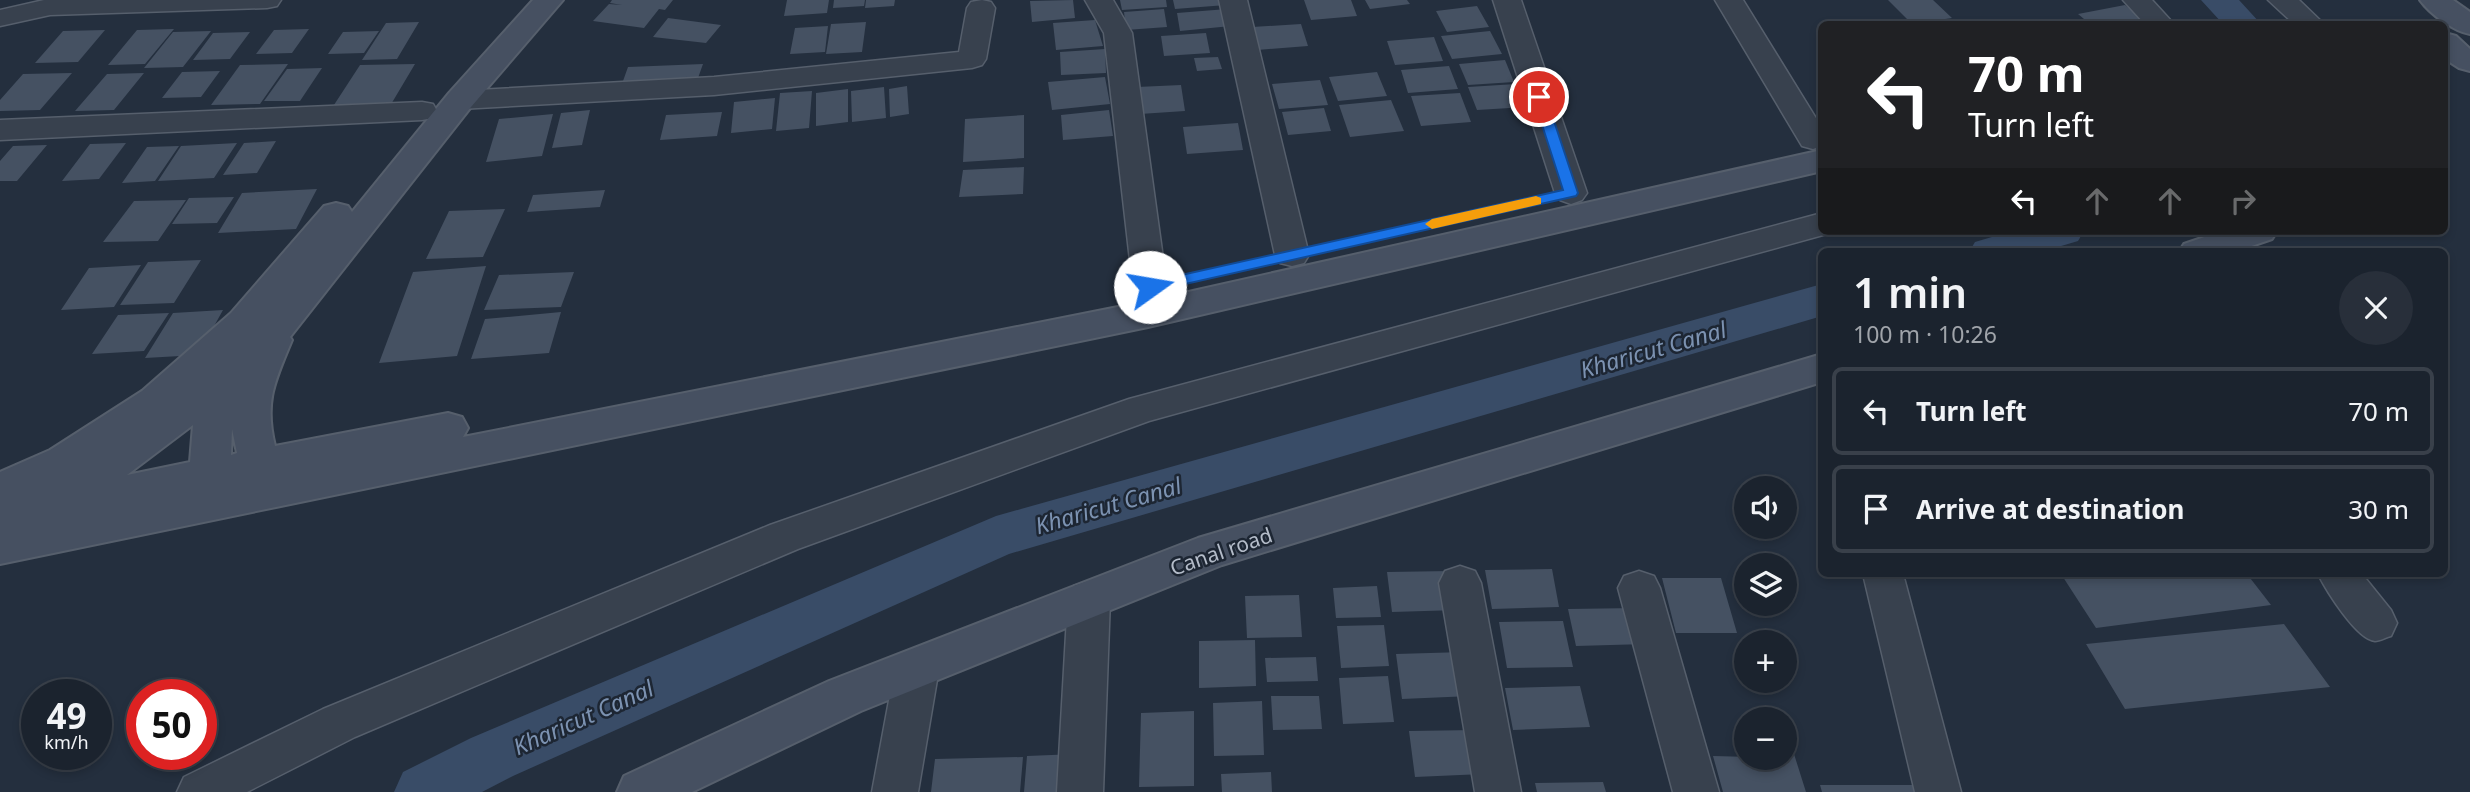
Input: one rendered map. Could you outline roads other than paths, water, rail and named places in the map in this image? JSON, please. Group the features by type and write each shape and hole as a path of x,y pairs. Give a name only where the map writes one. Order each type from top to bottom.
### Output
{"main road":[{"path":"0,515 108,467 215,388 422,111 520,0"},
{"path":"0,490 64,461 156,401 262,324 549,0"},
{"path":"2434,0 2470,25"},
{"path":"2448,31 2457,26 2470,25"},
{"path":"2448,46 2470,63"},
{"path":"2448,64 2470,63"},
{"path":"263,478 1148,314 1818,145"},
{"path":"0,547 215,488 1150,287 1571,193 1818,145"},
{"path":"2208,248 2248,235"},
{"path":"262,324 252,389 251,427 263,478"},
{"name":"Canal road","path":"641,792 845,696 1213,550 1818,369"},
{"path":"215,388 215,488"},
{"path":"0,515 215,488"}],"street":[{"path":"0,18 50,7 267,0"},
{"path":"1098,0 1118,33 1150,287"},
{"path":"1233,0 1292,255"},
{"path":"1507,0 1571,193"},
{"path":"1729,0 1818,143"},
{"path":"2137,0 2157,21"},
{"path":"2282,0 2306,21"},
{"path":"460,100 714,86 972,59 981,8"},
{"path":"0,130 422,111"},
{"path":"200,792 339,723 784,537 1142,409 1818,225"},
{"path":"1884,577 1938,792"},
{"path":"2340,577 2376,623"},
{"path":"1460,583 1498,792"},
{"path":"1639,589 1696,792"},
{"path":"1080,792 1089,599"},
{"path":"895,792 917,668"}],"waterway":[{"name":"Kharicut Canal","path":"2219,0 2240,21"},
{"name":"Kharicut Canal","path":"2004,248 2049,235"},
{"name":"Kharicut Canal","path":"424,792 492,757 996,537 1818,301"}]}
